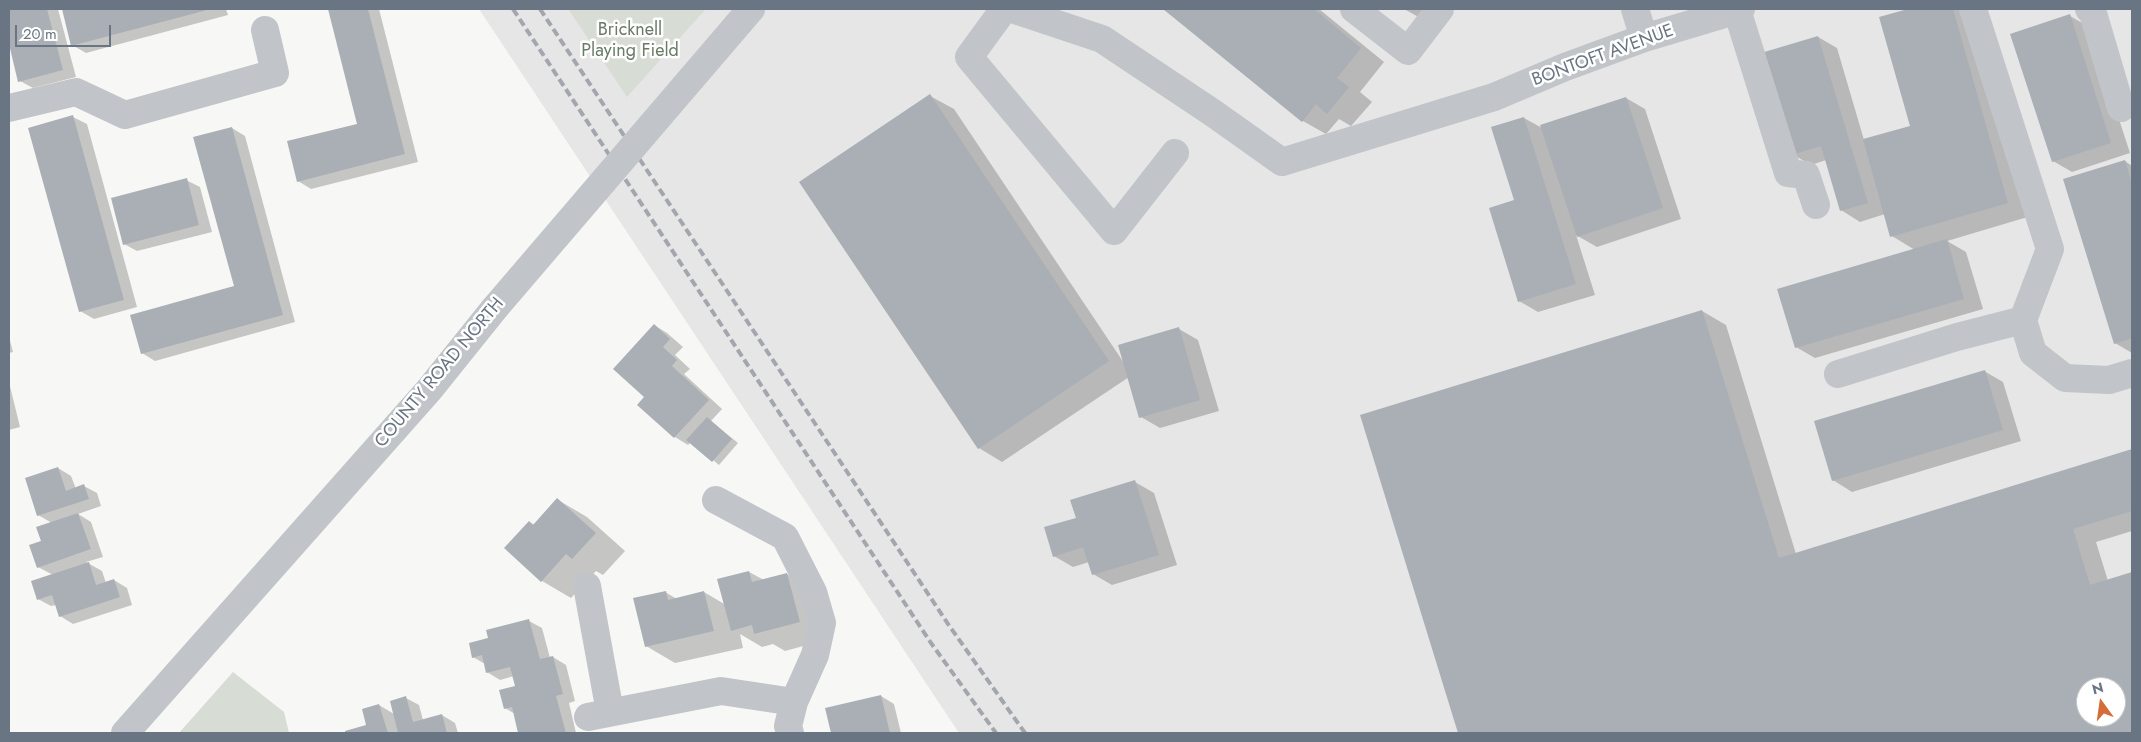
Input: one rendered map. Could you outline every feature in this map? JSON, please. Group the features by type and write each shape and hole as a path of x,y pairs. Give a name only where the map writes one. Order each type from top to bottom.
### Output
{"street":[{"name":"COUNTY ROAD NORTH","path":"125,733 429,390 494,310 751,9"},
{"path":"1004,9 969,57 1114,231 1175,153"},
{"name":"BONTOFT AVENUE","path":"1012,9 1102,39 1213,113 1282,162 1494,97 1565,67 1644,38 1739,9"},
{"path":"1354,9 1408,51 1440,9"},
{"path":"1635,9 1644,38"},
{"path":"1739,9 1788,173 1806,176 1816,205"},
{"path":"1973,9 2050,249 2023,320 2033,353 2065,378 2109,380 2132,373"},
{"path":"2090,9 2092,10 2121,108"},
{"path":"9,108 76,92 125,115 275,73 265,30"},
{"path":"1838,374 1957,337 2023,320"},
{"path":"716,500 785,537 814,592 822,623 815,655 794,702 788,726 790,733"},
{"path":"587,586 599,715 722,691 794,702"}],"shaded area":[{"path":"479,9 568,9 627,96 706,9 2132,9 2132,733 959,733"}],"green space":[{"name":"Bricknell Playing Field","path":"568,9 706,9 627,97"},
{"path":"233,672 284,712 289,733 179,733"}],"building":[{"path":"9,9 47,9 63,70 18,82 9,44"},
{"path":"62,9 211,9 71,46"},
{"path":"328,9 368,9 405,154 297,182 287,141 357,124"},
{"path":"1163,9 1314,9 1361,48 1337,78 1349,87 1327,114 1316,104 1302,122"},
{"path":"1908,9 1953,9 2008,203 1890,237 1863,139 1910,126 1879,17"},
{"path":"2070,14 2111,143 2052,162 2010,34"},
{"path":"1818,36 1868,203 1840,211 1821,146 1791,155 1761,53"},
{"path":"930,94 1109,361 978,449 799,182"},
{"path":"1626,97 1663,208 1577,237 1540,125"},
{"path":"73,115 124,300 79,312 28,128"},
{"path":"1524,117 1576,284 1518,302 1489,208 1514,200 1491,127"},
{"path":"232,127 283,315 141,354 130,315 234,286 193,137"},
{"path":"2125,160 2132,184 2132,338 2114,344 2063,179"},
{"path":"187,178 199,225 123,245 111,198"},
{"path":"1947,239 1964,299 1795,348 1777,289"},
{"path":"1702,310 1779,558 2132,449 2132,511 2073,529 2090,585 2132,572 2132,733 1458,733 1360,415"},
{"path":"654,324 670,339 663,347 677,360 672,366 709,400 674,438 637,405 644,397 613,369"},
{"path":"1179,327 1200,400 1139,418 1118,345"},
{"path":"1985,370 2003,430 1832,481 1814,421"},
{"path":"707,417 732,439 712,462 686,440"},
{"path":"58,467 66,491 84,484 89,499 37,516 25,478"},
{"path":"1135,480 1159,555 1092,575 1083,547 1053,557 1044,527 1076,518 1070,500"},
{"path":"557,498 596,533 572,559 566,554 541,582 504,548 529,521 533,525"},
{"path":"78,513 91,549 37,568 29,545 41,541 36,527"},
{"path":"89,562 96,585 114,579 120,597 59,617 52,595 37,600 31,581"},
{"path":"749,571 752,582 787,573 800,622 754,634 752,625 731,631 717,579"},
{"path":"666,591 668,600 704,591 714,631 645,647 633,598"},
{"path":"529,619 540,659 553,656 563,694 556,696 566,733 518,733 512,707 504,709 499,690 515,686 510,667 486,673 482,655 472,658 469,643 488,638 486,630"},
{"path":"881,695 890,733 831,733 825,708"},
{"path":"406,696 413,722 442,714 447,733 398,733 390,701"},
{"path":"379,704 388,733 345,733 345,731 366,725 362,709"}],"railway":[{"path":"513,9 931,643 996,733"},
{"path":"540,9 948,624 1025,733"}]}
